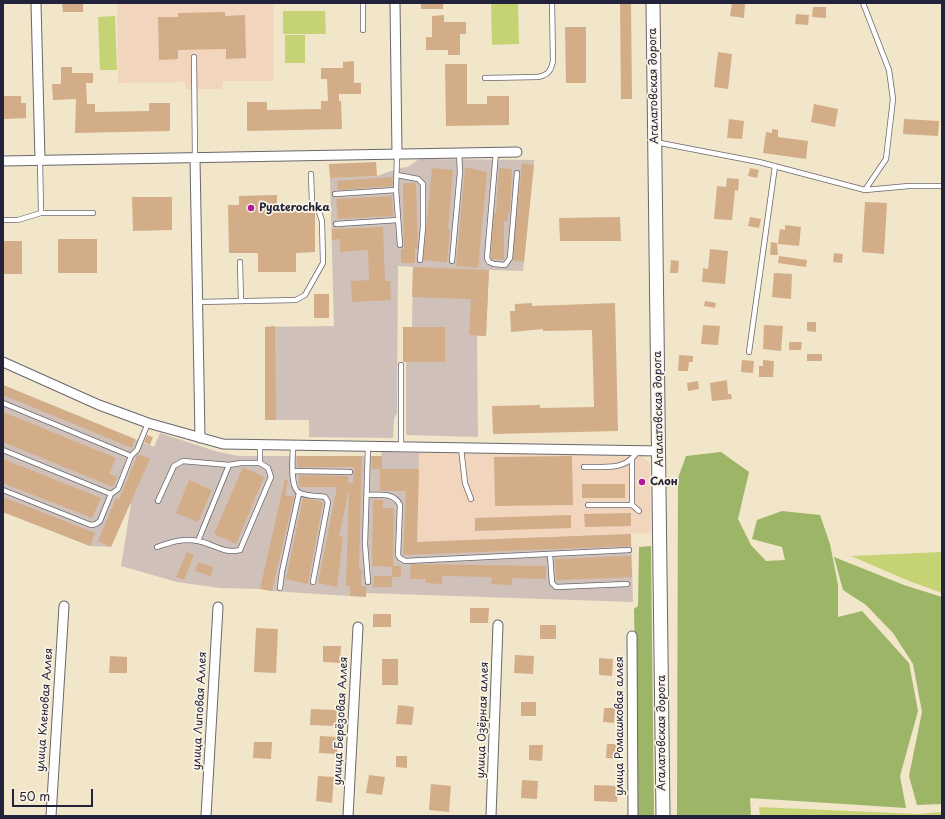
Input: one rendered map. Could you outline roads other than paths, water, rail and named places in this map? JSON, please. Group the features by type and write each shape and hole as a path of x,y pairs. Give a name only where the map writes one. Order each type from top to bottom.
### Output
{"main road":[{"name":"Агалатовская дорога","path":"653,3 660,450 663,816"}],"street":[{"path":"36,3 40,160"},
{"path":"395,3 397,154"},
{"path":"3,160 517,152"},
{"path":"195,158 200,438"},
{"path":"3,362 99,405 148,423 223,444 660,450"},
{"name":"улица Кленовая Аллея","path":"50,816 64,606"},
{"name":"улица Липовая Аллея","path":"206,816 218,607"},
{"name":"улица Озёрная аллея","path":"491,816 498,625"},
{"name":"улица Берёзовая Аллея","path":"348,816 358,627"},
{"name":"улица Ромашковая аллея","path":"632,636 633,816"}],"lane":[{"path":"363,3 364,30"},
{"path":"485,78 538,77 546,75 552,69 552,3"},
{"path":"863,3 889,70 893,99 886,159 865,190"},
{"path":"194,57 195,158"},
{"path":"655,142 775,166 865,190 909,186 942,186"},
{"path":"496,152 487,258 489,262 494,264 505,265 510,258 517,173"},
{"path":"452,261 460,172 459,153"},
{"path":"397,154 396,190 400,245"},
{"path":"40,160 41,213"},
{"path":"749,352 775,166"},
{"path":"198,302 296,300 305,295 323,263 322,221 320,212 312,203 311,174"},
{"path":"396,175 418,179 423,184 423,226 420,260"},
{"path":"335,194 396,190"},
{"path":"3,220 18,220 41,213 93,213"},
{"path":"336,224 398,220"},
{"path":"240,262 241,302"},
{"path":"401,365 401,447"},
{"path":"3,403 131,456"},
{"path":"3,490 91,525 96,524 100,521 111,494 118,489 131,456 137,450 148,423"},
{"path":"260,445 260,463"},
{"path":"293,446 292,471 294,489 300,493 324,497 328,502 313,582"},
{"path":"368,447 365,544 368,582"},
{"path":"462,448 465,482 472,499"},
{"path":"3,450 111,494"},
{"path":"584,466 621,466 632,460 639,450"},
{"path":"632,460 632,505"},
{"path":"157,547 179,540 198,541 230,552 240,550 271,477 268,468 260,463 241,463 229,465 183,461 174,466 158,501"},
{"path":"198,541 229,465"},
{"path":"292,471 350,472"},
{"path":"280,588 300,493"},
{"path":"366,495 391,496 397,499 400,505 398,554 400,558 405,561 629,550"},
{"path":"588,505 632,505 639,511"},
{"path":"550,554 552,583 556,587 627,584"}],"place":[{"name":"Pyaterochka","path":"251,208"},
{"name":"Слон","path":"642,482"}]}
